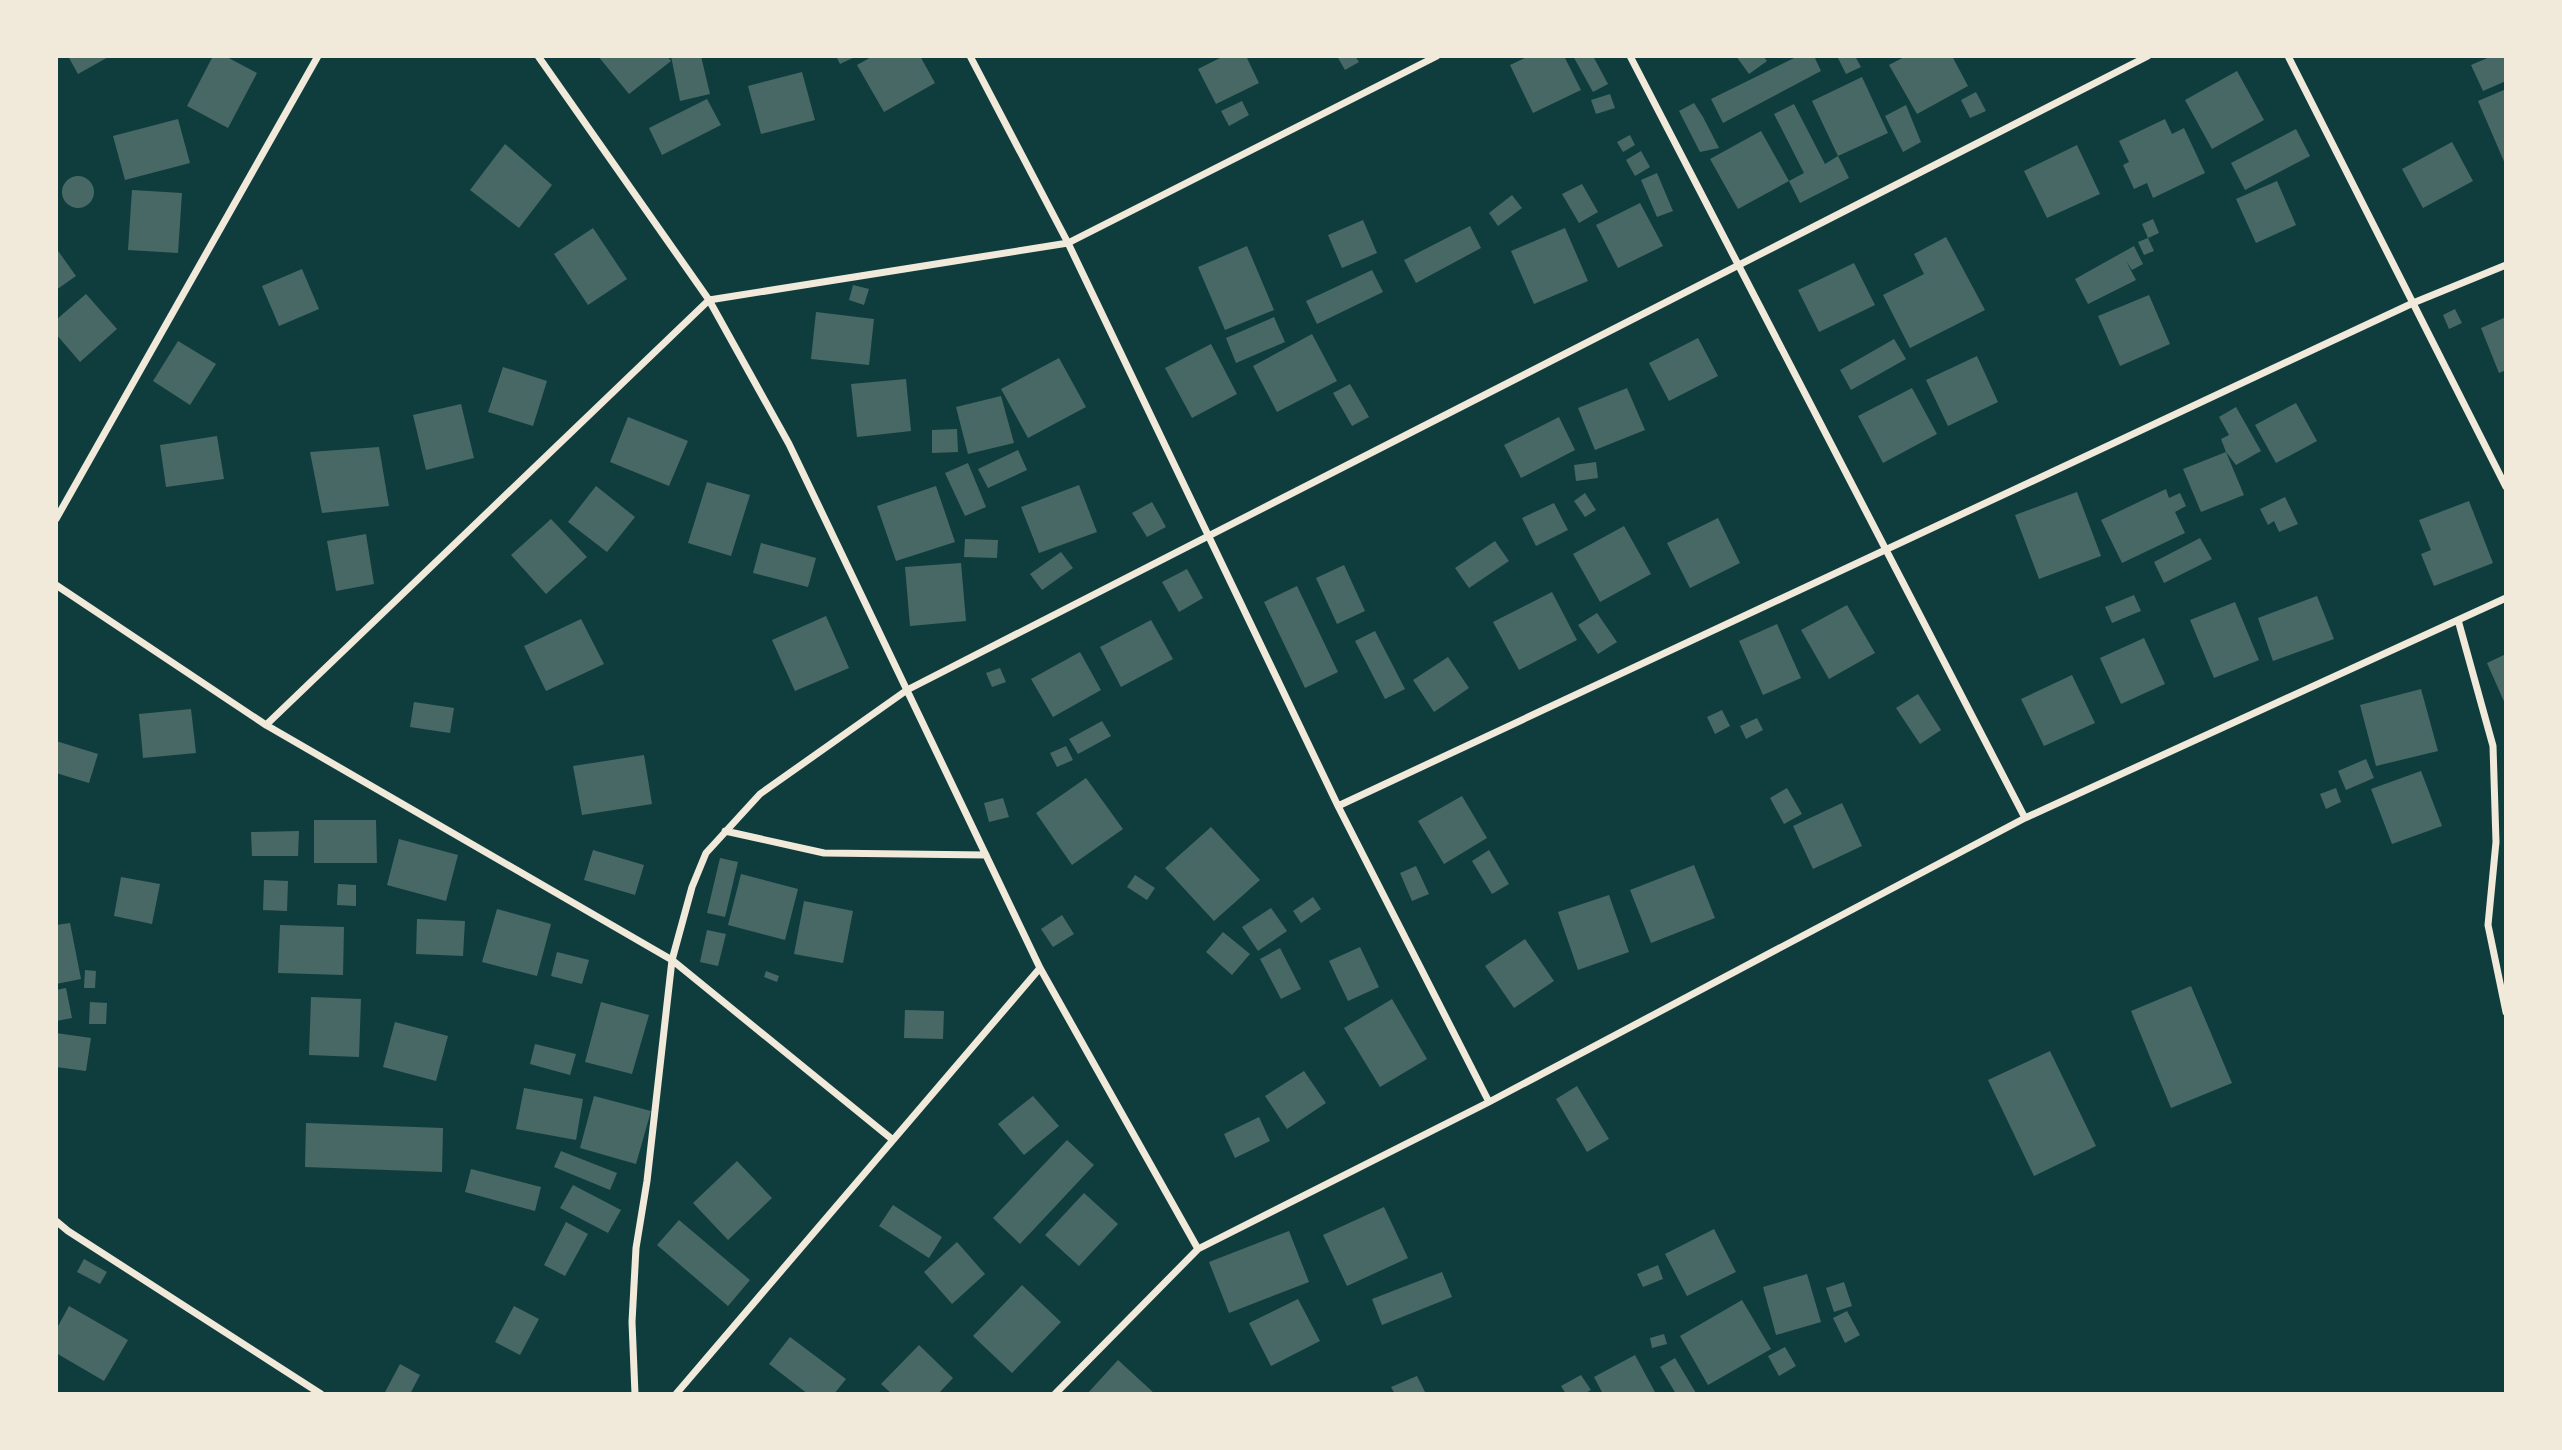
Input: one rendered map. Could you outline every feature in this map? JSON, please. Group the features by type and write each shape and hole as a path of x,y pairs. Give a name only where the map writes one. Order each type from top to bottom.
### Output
{"street":[{"path":"56,519 318,56"},
{"path":"538,56 709,300 789,444 1040,968 1199,1249"},
{"path":"970,56 1068,243 1338,806 1489,1102"},
{"path":"266,725 709,300 1068,243 1437,56"},
{"path":"1630,56 2025,818"},
{"path":"635,1394 632,1322 636,1248 647,1181 672,960 692,887 706,853 760,794 907,690 2148,56"},
{"path":"2288,56 2506,486"},
{"path":"1338,806 2413,303 2506,265"},
{"path":"56,585 266,725 672,960 893,1140"},
{"path":"1055,1394 1199,1249 1489,1102 2025,818 2506,598"},
{"path":"2458,620 2493,746 2496,842 2488,925 2506,1012"},
{"path":"725,831 824,853 986,855"},
{"path":"676,1394 1040,968"},
{"path":"56,1222 321,1394"}],"building":[{"path":"68,56 110,56 78,74"},
{"path":"213,56 225,56 257,73 228,128 187,106"},
{"path":"598,56 667,56 671,61 629,94"},
{"path":"671,56 701,56 710,94 680,101"},
{"path":"836,56 857,56 840,64"},
{"path":"873,56 920,56 935,83 884,112 857,65"},
{"path":"1224,56 1246,56 1259,83 1216,104 1198,69"},
{"path":"1337,56 1355,56 1359,62 1345,70"},
{"path":"1529,56 1564,56 1581,90 1533,113 1510,65"},
{"path":"1573,56 1593,56 1608,84 1593,92"},
{"path":"1736,56 1763,56 1767,61 1749,74"},
{"path":"1798,56 1814,56 1821,71 1723,123 1711,99"},
{"path":"1837,56 1855,56 1861,67 1846,74"},
{"path":"1906,56 1952,56 1968,86 1917,114 1889,65"},
{"path":"2492,56 2506,56 2506,81 2483,91 2471,65"},
{"path":"2237,71 2264,120 2212,149 2185,100"},
{"path":"802,72 815,120 761,134 748,86"},
{"path":"1862,77 1888,133 1838,156 1812,101"},
{"path":"2506,89 2506,166 2478,101"},
{"path":"1976,92 1986,111 1970,118 1961,100"},
{"path":"1610,94 1615,108 1596,114 1591,100"},
{"path":"707,99 721,125 662,155 649,128"},
{"path":"1242,101 1249,115 1229,126 1221,111"},
{"path":"1694,103 1719,148 1700,152 1679,111"},
{"path":"1794,104 1825,164 1838,156 1849,178 1800,203 1789,181 1804,173 1774,114"},
{"path":"1906,105 1921,142 1903,152 1885,116"},
{"path":"178,119 190,163 125,180 113,136"},
{"path":"2165,119 2172,134 2184,128 2205,173 2153,198 2147,183 2134,189 2123,165 2129,162 2119,141"},
{"path":"2296,129 2310,156 2245,190 2231,163"},
{"path":"1761,131 1789,181 1738,209 1710,159"},
{"path":"1630,135 1635,145 1623,152 1617,142"},
{"path":"2452,142 2473,181 2423,208 2402,169"},
{"path":"505,144 552,185 519,228 470,190"},
{"path":"2077,145 2100,194 2047,218 2024,171"},
{"path":"1641,151 1650,167 1635,176 1626,160"},
{"path":"1657,173 1673,211 1657,217 1641,180"},
{"path":"78,176 89,181 94,192 89,203 78,208 67,203 62,192 67,181"},
{"path":"2277,181 2296,225 2256,243 2236,199"},
{"path":"1582,184 1598,212 1579,223 1562,194"},
{"path":"132,190 182,193 178,253 128,250"},
{"path":"1512,195 1522,208 1498,226 1489,213"},
{"path":"1640,203 1663,246 1618,268 1596,225"},
{"path":"2153,219 2159,233 2148,238 2142,224"},
{"path":"1363,220 1377,253 1342,268 1328,235"},
{"path":"1470,226 1481,248 1416,283 1404,260"},
{"path":"593,228 627,279 588,305 554,254"},
{"path":"1565,228 1588,281 1534,304 1511,251"},
{"path":"1946,237 1985,310 1910,348 1883,295 1924,274 1914,254"},
{"path":"2148,238 2154,251 2144,255 2138,242"},
{"path":"1247,246 1274,310 1225,330 1198,267"},
{"path":"2134,246 2143,264 2132,270 2126,261 2136,280 2088,304 2075,279"},
{"path":"56,248 76,276 56,290"},
{"path":"1854,263 1875,305 1819,332 1798,290"},
{"path":"302,269 319,309 279,326 262,286"},
{"path":"1372,270 1383,292 1317,324 1306,301"},
{"path":"853,285 869,289 864,305 849,300"},
{"path":"86,294 117,329 80,362 56,334 56,320"},
{"path":"2149,295 2170,344 2120,366 2098,316"},
{"path":"2455,309 2462,323 2449,329 2443,315"},
{"path":"816,312 874,319 869,365 811,359"},
{"path":"1274,317 1285,342 1236,363 1226,338"},
{"path":"2506,317 2506,370 2499,373 2481,328"},
{"path":"1312,334 1337,381 1277,412 1253,366"},
{"path":"1698,338 1718,376 1669,401 1649,363"},
{"path":"1894,339 1906,359 1851,390 1840,370"},
{"path":"178,341 216,364 190,405 153,381"},
{"path":"1211,344 1237,394 1192,418 1165,368"},
{"path":"1977,356 1998,402 1948,426 1926,380"},
{"path":"1059,358 1086,407 1028,438 1001,389"},
{"path":"503,367 547,381 533,426 488,412"},
{"path":"906,379 911,431 857,437 851,384"},
{"path":"1350,384 1369,417 1352,426 1333,393"},
{"path":"1627,388 1645,430 1595,450 1578,408"},
{"path":"1912,388 1937,434 1883,463 1858,416"},
{"path":"1001,396 1014,443 968,454 956,407"},
{"path":"2296,403 2317,441 2276,463 2255,425"},
{"path":"461,404 474,458 426,470 413,415"},
{"path":"2236,407 2261,451 2236,465 2226,452 2221,439 2229,435 2219,417"},
{"path":"628,417 688,441 669,486 610,462"},
{"path":"1559,417 1575,450 1521,478 1504,445"},
{"path":"957,429 958,452 932,453 932,430"},
{"path":"217,436 224,479 166,487 160,445"},
{"path":"379,447 389,506 322,513 310,452"},
{"path":"1018,450 1027,470 988,488 978,469"},
{"path":"2226,452 2244,495 2201,512 2183,469"},
{"path":"1596,462 1598,478 1576,481 1574,465"},
{"path":"968,463 986,507 965,516 945,473"},
{"path":"707,482 750,495 731,556 688,543"},
{"path":"1079,485 1097,532 1039,553 1021,507"},
{"path":"596,486 635,517 607,552 568,522"},
{"path":"936,486 955,542 896,561 877,506"},
{"path":"2166,489 2169,498 2180,493 2186,506 2175,512 2185,533 2122,563 2101,520"},
{"path":"2077,492 2101,556 2039,579 2015,515"},
{"path":"1585,493 1596,510 1585,517 1574,501"},
{"path":"2285,497 2298,524 2279,532 2274,521 2268,525 2260,509"},
{"path":"2469,501 2493,563 2434,586 2421,554 2431,550 2419,520"},
{"path":"1152,502 1166,527 1147,537 1132,513"},
{"path":"1554,503 1568,530 1536,546 1522,518"},
{"path":"1718,518 1740,563 1690,588 1667,543"},
{"path":"551,519 587,557 546,594 511,555"},
{"path":"1624,526 1651,574 1600,602 1573,554"},
{"path":"366,534 374,584 336,591 327,541"},
{"path":"2200,538 2212,559 2164,583 2154,562"},
{"path":"965,539 998,540 997,558 964,557"},
{"path":"1495,541 1509,561 1469,588 1455,568"},
{"path":"761,543 816,558 808,587 753,573"},
{"path":"1061,552 1073,568 1042,590 1030,574"},
{"path":"961,563 966,621 910,626 905,567"},
{"path":"1344,565 1365,611 1337,624 1316,578"},
{"path":"1187,569 1203,598 1179,612 1162,582"},
{"path":"1297,586 1338,672 1305,688 1264,602"},
{"path":"1552,592 1577,640 1519,670 1493,622"},
{"path":"2134,595 2141,611 2112,623 2105,607"},
{"path":"2317,596 2334,639 2273,661 2258,618"},
{"path":"2235,602 2259,660 2214,678 2190,620"},
{"path":"1847,605 1875,653 1829,679 1801,630"},
{"path":"1597,613 1617,642 1598,654 1578,625"},
{"path":"826,616 849,668 795,691 772,640"},
{"path":"581,619 604,664 546,691 524,646"},
{"path":"1151,620 1173,659 1121,687 1100,647"},
{"path":"1777,624 1801,678 1763,695 1739,641"},
{"path":"1375,631 1405,689 1385,699 1355,641"},
{"path":"2144,638 2165,684 2121,704 2100,658"},
{"path":"1080,652 1101,690 1053,717 1031,679"},
{"path":"2506,654 2506,706 2487,663"},
{"path":"1448,657 1469,688 1434,712 1413,680"},
{"path":"1000,668 1006,682 992,687 986,673"},
{"path":"2072,675 2095,723 2044,746 2021,699"},
{"path":"2421,689 2438,751 2376,766 2360,705"},
{"path":"1918,694 1941,730 1920,744 1896,708"},
{"path":"414,702 454,708 450,733 410,727"},
{"path":"191,709 196,753 143,758 139,714"},
{"path":"1722,710 1730,726 1715,734 1707,717"},
{"path":"1757,718 1763,730 1746,739 1740,726"},
{"path":"1102,721 1111,736 1078,754 1069,739"},
{"path":"56,741 98,754 89,783 56,773"},
{"path":"1066,746 1073,760 1057,767 1050,753"},
{"path":"644,755 652,804 582,815 573,766"},
{"path":"2366,759 2374,778 2346,790 2338,771"},
{"path":"2421,771 2442,826 2392,844 2371,789"},
{"path":"1086,778 1123,829 1072,865 1036,813"},
{"path":"1787,788 1802,814 1784,824 1770,798"},
{"path":"2336,788 2341,802 2326,809 2320,794"},
{"path":"1462,796 1487,838 1444,864 1418,821"},
{"path":"1003,798 1009,817 989,822 984,803"},
{"path":"1842,803 1862,846 1813,869 1793,826"},
{"path":"314,820 376,820 377,863 314,863"},
{"path":"1211,827 1260,880 1214,921 1165,868"},
{"path":"299,831 298,856 252,856 251,832"},
{"path":"399,839 458,855 446,901 387,885"},
{"path":"593,850 644,865 635,895 584,880"},
{"path":"1489,850 1509,884 1492,894 1472,861"},
{"path":"720,858 738,862 725,917 707,913"},
{"path":"1694,865 1715,918 1651,943 1630,890"},
{"path":"1416,866 1429,894 1412,901 1400,873"},
{"path":"741,874 798,889 785,940 728,925"},
{"path":"1135,875 1155,888 1147,900 1127,887"},
{"path":"121,877 160,884 152,924 114,916"},
{"path":"264,880 288,881 287,911 263,910"},
{"path":"338,884 356,885 356,906 337,905"},
{"path":"1609,895 1629,952 1578,970 1558,912"},
{"path":"1313,897 1321,909 1301,923 1293,911"},
{"path":"804,901 853,911 843,963 794,954"},
{"path":"1271,908 1287,931 1258,951 1242,927"},
{"path":"497,909 551,924 537,976 482,962"},
{"path":"1062,915 1074,934 1053,947 1041,929"},
{"path":"417,919 465,921 463,956 416,954"},
{"path":"70,923 81,979 56,984 56,925"},
{"path":"280,925 344,927 343,975 278,973"},
{"path":"707,930 726,934 718,966 700,962"},
{"path":"1223,932 1250,954 1232,975 1206,952"},
{"path":"1525,939 1554,981 1514,1008 1485,966"},
{"path":"1360,947 1379,987 1348,1001 1329,961"},
{"path":"1280,948 1301,989 1281,999 1260,959"},
{"path":"557,952 589,960 582,984 551,976"},
{"path":"85,970 96,971 95,988 84,988"},
{"path":"766,971 779,976 777,982 764,977"},
{"path":"2191,986 2232,1083 2171,1108 2131,1011"},
{"path":"66,988 72,1018 56,1021 56,990"},
{"path":"311,997 361,999 359,1057 309,1055"},
{"path":"1392,999 1427,1059 1380,1087 1344,1028"},
{"path":"90,1002 107,1003 106,1024 89,1024"},
{"path":"601,1002 649,1015 632,1074 585,1062"},
{"path":"905,1010 944,1011 943,1039 904,1038"},
{"path":"395,1022 448,1036 436,1081 383,1067"},
{"path":"56,1033 91,1038 86,1071 56,1067"},
{"path":"535,1044 576,1054 570,1075 530,1064"},
{"path":"2050,1051 2096,1146 2034,1176 1988,1080"},
{"path":"1304,1071 1326,1103 1287,1129 1265,1096"},
{"path":"1577,1086 1609,1139 1587,1152 1556,1099"},
{"path":"524,1088 583,1099 576,1140 516,1129"},
{"path":"594,1096 651,1111 636,1164 580,1148"},
{"path":"1033,1096 1059,1126 1024,1155 998,1124"},
{"path":"1259,1117 1270,1141 1235,1158 1224,1134"},
{"path":"306,1123 443,1128 442,1172 305,1167"},
{"path":"1067,1140 1094,1165 1020,1244 993,1218"},
{"path":"561,1151 617,1173 610,1190 554,1167"},
{"path":"737,1161 772,1198 728,1240 693,1203"},
{"path":"471,1169 541,1187 535,1211 465,1192"},
{"path":"573,1185 621,1210 608,1233 560,1208"},
{"path":"1084,1193 1118,1224 1079,1266 1045,1235"},
{"path":"893,1205 942,1237 929,1258 879,1226"},
{"path":"1384,1207 1408,1258 1347,1286 1323,1235"},
{"path":"679,1220 750,1280 728,1306 657,1245"},
{"path":"566,1222 588,1234 565,1276 544,1265"},
{"path":"1714,1229 1736,1272 1687,1296 1665,1254"},
{"path":"1289,1231 1309,1282 1229,1313 1209,1262"},
{"path":"957,1242 985,1274 952,1304 924,1272"},
{"path":"84,1259 107,1272 100,1284 77,1272"},
{"path":"1658,1265 1663,1279 1643,1287 1637,1274"},
{"path":"1442,1272 1452,1297 1382,1325 1372,1299"},
{"path":"1807,1274 1821,1322 1776,1335 1763,1287"},
{"path":"1844,1282 1852,1306 1834,1312 1826,1288"},
{"path":"1022,1285 1061,1322 1012,1373 973,1336"},
{"path":"1298,1299 1320,1341 1271,1366 1249,1323"},
{"path":"1742,1300 1771,1349 1708,1385 1680,1336"},
{"path":"69,1306 128,1340 104,1381 56,1353 56,1330"},
{"path":"514,1306 539,1319 520,1355 495,1342"},
{"path":"1847,1311 1860,1335 1845,1343 1833,1318"},
{"path":"1664,1334 1667,1344 1652,1348 1650,1338"},
{"path":"790,1337 846,1379 834,1394 808,1394 769,1364"},
{"path":"919,1345 953,1378 938,1394 892,1394 881,1384"},
{"path":"1785,1347 1796,1366 1779,1376 1768,1356"},
{"path":"1635,1355 1656,1394 1603,1394 1594,1377"},
{"path":"1675,1358 1696,1393 1676,1394 1660,1367"},
{"path":"1118,1360 1155,1394 1087,1394"},
{"path":"400,1364 420,1375 410,1394 384,1394"},
{"path":"1581,1375 1591,1390 1584,1394 1566,1394 1561,1386"},
{"path":"1417,1376 1426,1394 1395,1394 1391,1387"}]}
